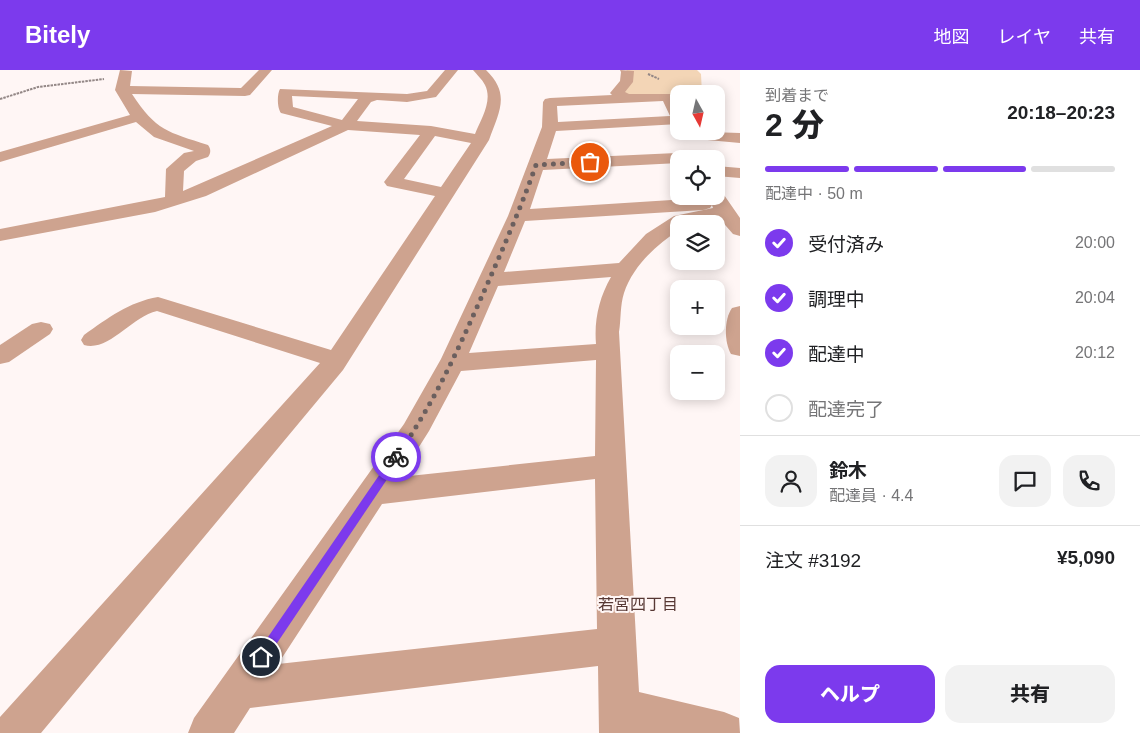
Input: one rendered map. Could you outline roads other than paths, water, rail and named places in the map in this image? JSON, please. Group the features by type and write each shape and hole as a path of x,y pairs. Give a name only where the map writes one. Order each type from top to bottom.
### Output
{"street":[{"path":"111,70 127,71 122,90 138,118 159,134 202,148 202,154 190,157 175,169 174,200"},
{"path":"122,90 245,92 266,70"},
{"path":"452,70 431,94 407,98 376,96 327,87 285,92 286,110 346,125 431,132 481,140"},
{"path":"14,733 337,360 481,140 493,106 496,91 493,83 479,70"},
{"path":"626,70 628,71 626,82 618,93 626,99"},
{"path":"0,235 155,206 200,192 346,125 366,100 376,96"},
{"path":"209,733 415,431 452,363 518,216 550,127 550,102 668,97 670,101"},
{"path":"0,157 138,118"},
{"path":"550,127 670,126"},
{"path":"431,132 394,182 445,193"},
{"path":"725,135 740,138"},
{"path":"536,165 670,159"},
{"path":"725,172 740,173"},
{"path":"518,216 728,212"},
{"path":"724,733 620,720 607,332 612,294 626,269 653,238 681,220 728,212"},
{"path":"490,280 626,269"},
{"path":"93,340 135,311 148,305 158,304 337,360"},
{"path":"740,314 738,319 740,348"},
{"path":"0,356 41,329"},
{"path":"452,363 609,351"},
{"path":"371,494 610,466"},
{"path":"239,690 617,645"}],"district":[{"name":"若宮四丁目","path":"638,604"}]}
